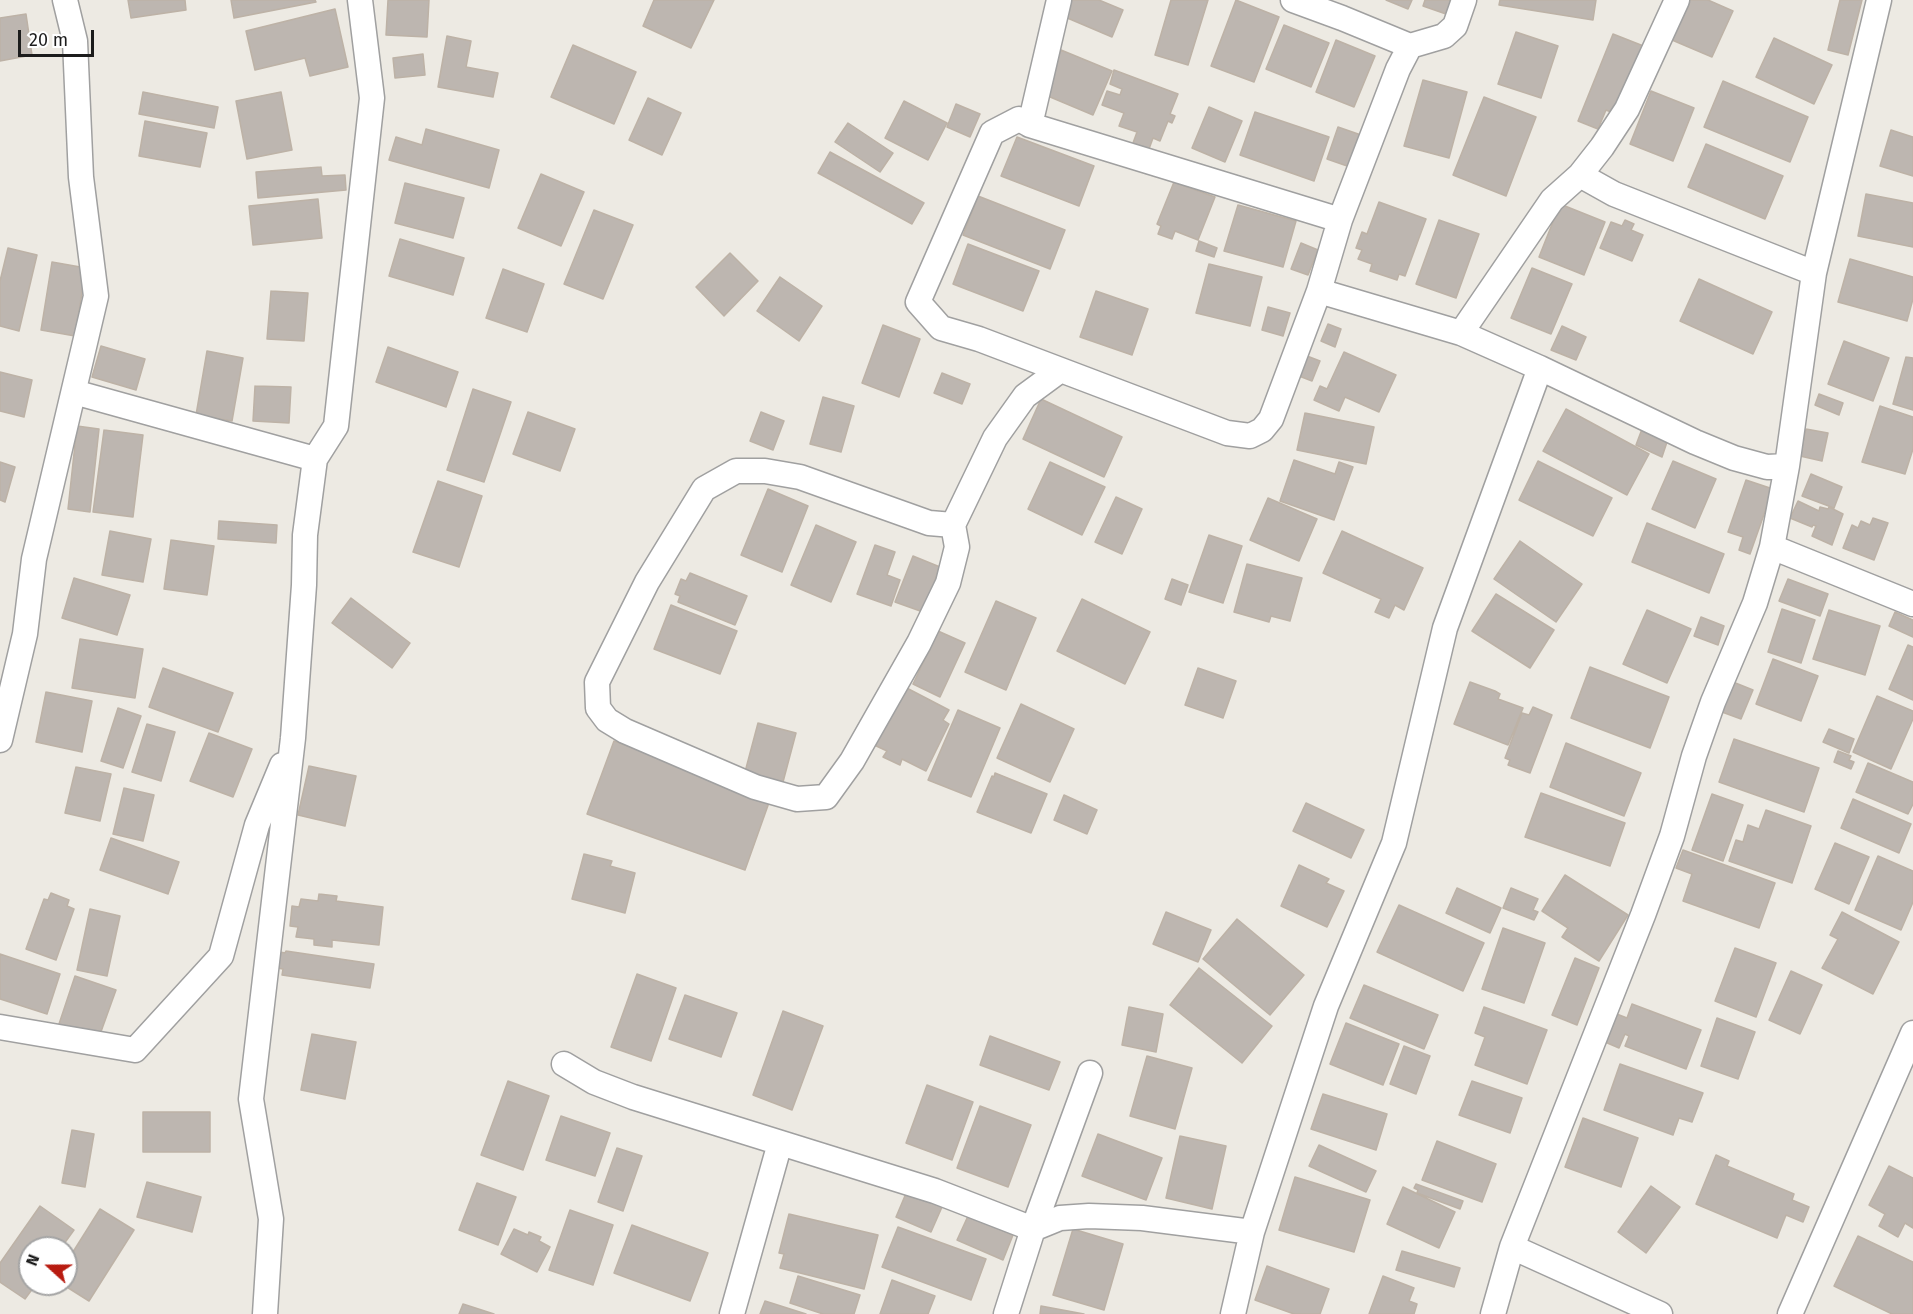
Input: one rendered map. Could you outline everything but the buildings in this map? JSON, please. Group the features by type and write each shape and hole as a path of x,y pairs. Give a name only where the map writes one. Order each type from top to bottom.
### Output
{"street":[{"path":"0,740 25,634 34,559 96,296 81,177 75,42 65,0"},
{"path":"265,1314 272,1219 251,1099 293,738 304,585 305,535 315,459 336,426 372,98 360,0"},
{"path":"1030,126 1059,0"},
{"path":"1293,0 1410,46 1444,36 1455,26 1464,0"},
{"path":"1461,333 1552,200 1580,176 1627,109 1677,0"},
{"path":"1494,1314 1512,1247 1647,904 1672,836 1713,702 1755,603 1772,547 1787,466 1814,273 1879,0"},
{"path":"1340,220 1030,126 1019,119 992,133 918,302 940,328 979,339 1227,434 1250,436 1262,430 1271,420 1320,291 1340,220 1398,69 1410,46"},
{"path":"1580,176 1614,194 1814,273"},
{"path":"1320,291 1461,333 1734,458 1767,467 1787,466"},
{"path":"1233,1314 1252,1232 1326,1006 1394,843 1445,628 1540,368"},
{"path":"953,525 929,523 800,477 765,471 736,471 704,489 647,582 597,682 598,708 607,720 625,731 754,787 797,799 826,797 852,761 920,643 948,583 957,548 953,525 995,438 1025,396 1059,371"},
{"path":"74,392 315,459"},
{"path":"1772,547 1913,604"},
{"path":"0,1027 135,1050 221,956 257,825 293,738"},
{"path":"1790,1314 1913,1033"},
{"path":"564,1064 594,1082 633,1097 935,1191 1033,1229 1060,1218 1089,1216 1142,1218 1252,1232"},
{"path":"1006,1314 1033,1229 1089,1074"},
{"path":"732,1314 780,1143"},
{"path":"1512,1247 1660,1314"}]}
